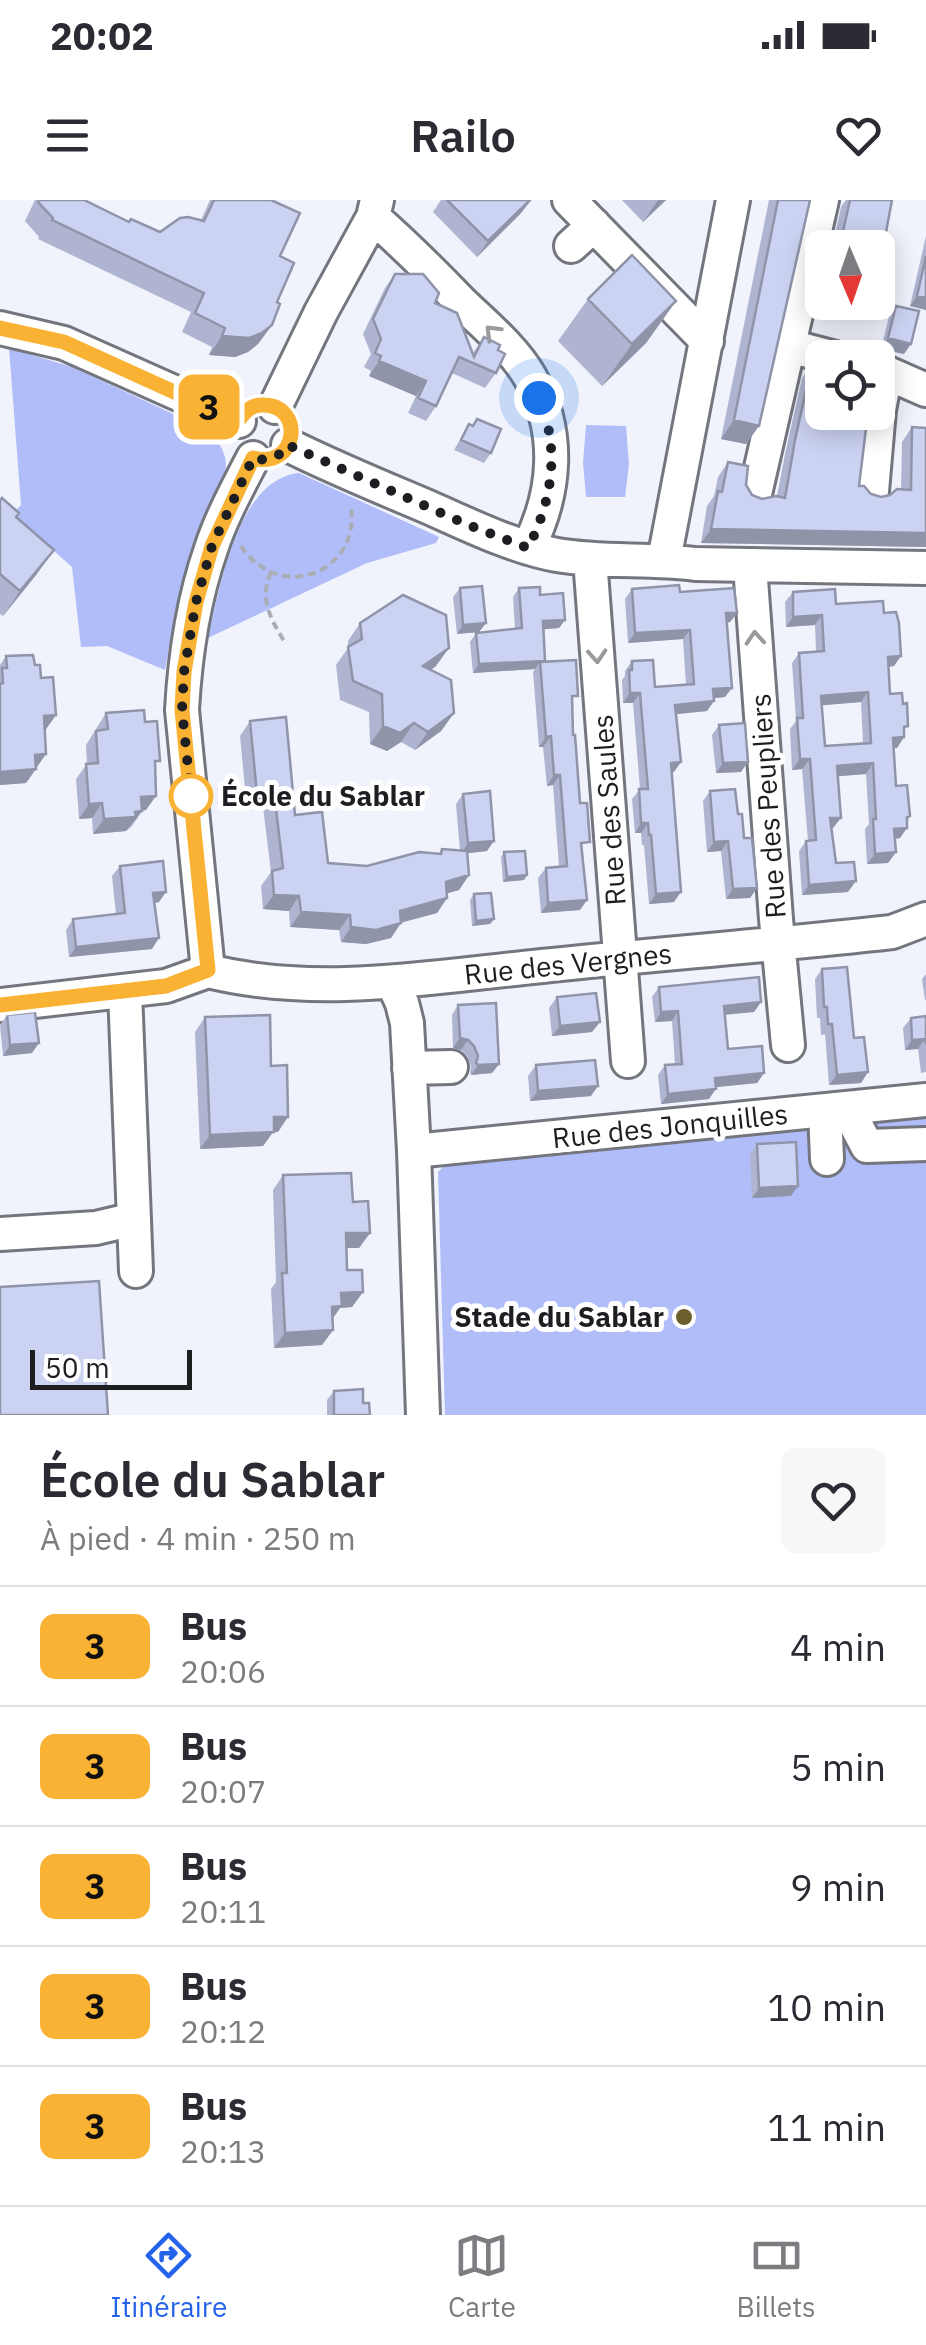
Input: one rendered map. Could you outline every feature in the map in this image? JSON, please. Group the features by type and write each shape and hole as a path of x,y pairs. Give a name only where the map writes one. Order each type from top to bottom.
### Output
{"street":[{"path":"569,200 582,236 707,341"},
{"path":"664,560 733,200"},
{"path":"755,494 822,200"},
{"path":"275,407 375,208 530,376 548,420 553,460 547,497 528,548"},
{"path":"0,328 64,342 238,421"},
{"path":"789,346 805,350"},
{"path":"895,376 926,390"},
{"path":"275,407 290,424 288,445 277,457 253,458 241,448 236,433 238,421 250,408 275,407"},
{"path":"872,492 877,430"},
{"path":"288,445 466,524 556,555 926,575"},
{"path":"0,1005 166,986 208,970 182,710 184,672 196,602 212,546 253,458"},
{"name":"Rue des Saules","path":"590,559 628,1061"},
{"name":"Rue des Peupliers","path":"750,566 788,1046"},
{"name":"Rue des Vergnes","path":"208,970 299,984 393,983 892,932 926,919"},
{"path":"393,983 407,1023 423,1415"},
{"path":"124,991 136,1271"},
{"path":"410,1068 450,1066"},
{"name":"Rue des Jonquilles","path":"414,1150 926,1100"},
{"path":"836,1109 867,1146 926,1144"},
{"path":"827,1158 836,1109"},
{"path":"0,1234 96,1228 134,1218"}],"path":[{"path":"237,536 250,558 270,572 284,576 312,574 336,560 344,549 350,536 349,495"},
{"path":"270,572 265,600 270,618 284,640"}],"shaded area":[{"path":"9,348 72,367 210,431 221,447 226,461 224,475 190,555 165,670 107,646 81,647 72,567 12,514 21,505"},
{"path":"586,425 626,426 629,464 625,497 586,497"},
{"path":"299,473 439,537 436,543 367,563 208,638 226,565 246,515 260,494 278,480"},
{"name":"Stade du Sablar","path":"926,1114 926,1415 445,1415 438,1172 450,1160"}],"building":[{"path":"39,200 84,200 160,232 180,218 204,221 214,200 271,200 300,213 280,256 294,263 272,325 249,338 222,336 225,328 195,313 204,293 52,220"},
{"path":"447,200 530,200 488,241"},
{"path":"778,200 810,200 759,426 734,420"},
{"path":"850,200 892,200 886,230 843,230"},
{"path":"632,255 676,301 632,344 588,299"},
{"path":"926,256 926,298 917,296"},
{"path":"395,274 423,274 439,293 435,303 457,313 474,357 484,337 500,345 498,350 505,354 496,373 459,357 436,406 418,398 426,381 379,361 381,356 375,353 381,339 373,319"},
{"path":"896,306 919,311 911,344 888,338"},
{"path":"805,395 805,430 866,430 859,486 881,497 897,489 911,490 912,427 926,428 926,533 711,529 728,462 748,466 746,485 752,495 762,499 785,498"},
{"path":"477,419 501,429 491,453 461,440 469,424 473,426"},
{"path":"2,498 19,513 16,517 54,550 20,591 0,574"},
{"path":"679,585 680,592 734,588 737,613 726,613 732,688 713,689 714,701 675,705 681,762 671,763 681,892 656,894 651,835 648,823 641,823 639,789 648,789 640,693 630,693 629,670 632,661 653,660 655,687 694,684 690,630 635,633 632,589"},
{"path":"482,586 486,623 463,625 460,588"},
{"path":"540,587 540,595 563,593 565,620 543,621 545,661 479,664 476,633 522,628 519,588"},
{"path":"835,589 836,604 883,601 884,613 896,612 899,623 901,656 888,657 890,694 902,693 903,704 907,703 908,726 904,727 904,737 893,738 896,786 907,785 910,816 907,828 894,829 896,852 875,854 873,763 837,766 841,818 830,818 836,863 854,862 856,881 809,885 806,841 816,840 810,759 800,759 797,718 803,718 799,653 824,651 822,615 793,617 793,592","holes":["868,692 871,743 825,746 821,696"]},
{"path":"403,595 446,615 449,648 423,666 451,680 454,713 428,732 414,723 400,733 383,726 382,694 353,681 348,647 362,639 360,623"},
{"path":"33,655 35,665 40,665 41,678 53,677 56,715 44,716 46,754 35,755 36,769 0,772 2,668 7,668 6,656"},
{"path":"576,660 578,696 572,696 573,735 580,803 587,803 590,842 581,843 587,900 548,903 546,868 567,866 560,775 554,775 551,736 546,737 540,662"},
{"path":"144,710 145,722 157,721 160,761 155,761 156,796 141,797 142,811 135,812 136,817 104,819 102,803 89,804 86,764 98,763 96,731 108,729 106,713"},
{"path":"286,717 295,815 322,812 328,863 367,866 419,852 467,851 469,875 446,882 447,898 400,911 401,923 376,930 351,927 350,915 301,912 299,896 274,895 272,871 283,868 274,792 257,794 250,721"},
{"path":"745,723 748,762 723,763 719,725"},
{"path":"735,789 744,838 752,838 757,888 733,889 728,841 714,842 710,791"},
{"path":"490,791 494,841 468,843 463,794"},
{"path":"525,851 527,875 507,877 504,852"},
{"path":"163,861 166,892 153,893 159,938 76,947 73,919 125,913 120,866"},
{"path":"491,893 494,919 476,921 474,894"},
{"path":"847,967 854,1038 864,1037 868,1072 837,1075 832,1024 828,1024 824,1007 822,969"},
{"path":"759,977 761,1002 724,1006 728,1049 762,1046 764,1073 715,1078 716,1089 668,1094 665,1065 682,1064 678,1011 661,1012 659,987"},
{"path":"596,993 600,1022 560,1026 557,997"},
{"path":"496,1003 499,1064 478,1065 474,1046 460,1038 458,1005"},
{"path":"35,1012 39,1043 10,1045 7,1015"},
{"path":"270,1015 271,1066 287,1065 288,1117 274,1117 274,1132 210,1135 205,1017"},
{"path":"926,1016 926,1044 925,1039 912,1040 911,1018"},
{"path":"595,1060 598,1086 538,1091 536,1065"},
{"path":"796,1142 798,1186 759,1188 757,1144"},
{"path":"351,1173 353,1202 368,1201 370,1233 346,1233 347,1270 362,1270 363,1292 341,1293 342,1306 332,1307 333,1330 285,1333 283,1175"},
{"path":"99,1281 108,1415 0,1415 0,1287"},
{"path":"363,1389 363,1403 369,1403 370,1415 334,1415 334,1391"}],"bus line":[{"name":"3","path":"0,328 64,342 238,421 250,408 275,407 287,417 292,431 284,452 277,457 253,458 234,496 212,546 186,656 182,710 208,970 166,986 0,1005"}],"place":[{"name":"École du Sablar","path":"191,796"},
{"name":"Stade du Sablar","path":"684,1317"}],"route":[{"path":"191,796 182,710 196,602 212,546 253,458 277,457 288,445 528,548 547,497 553,460 548,420 539,398"}]}
